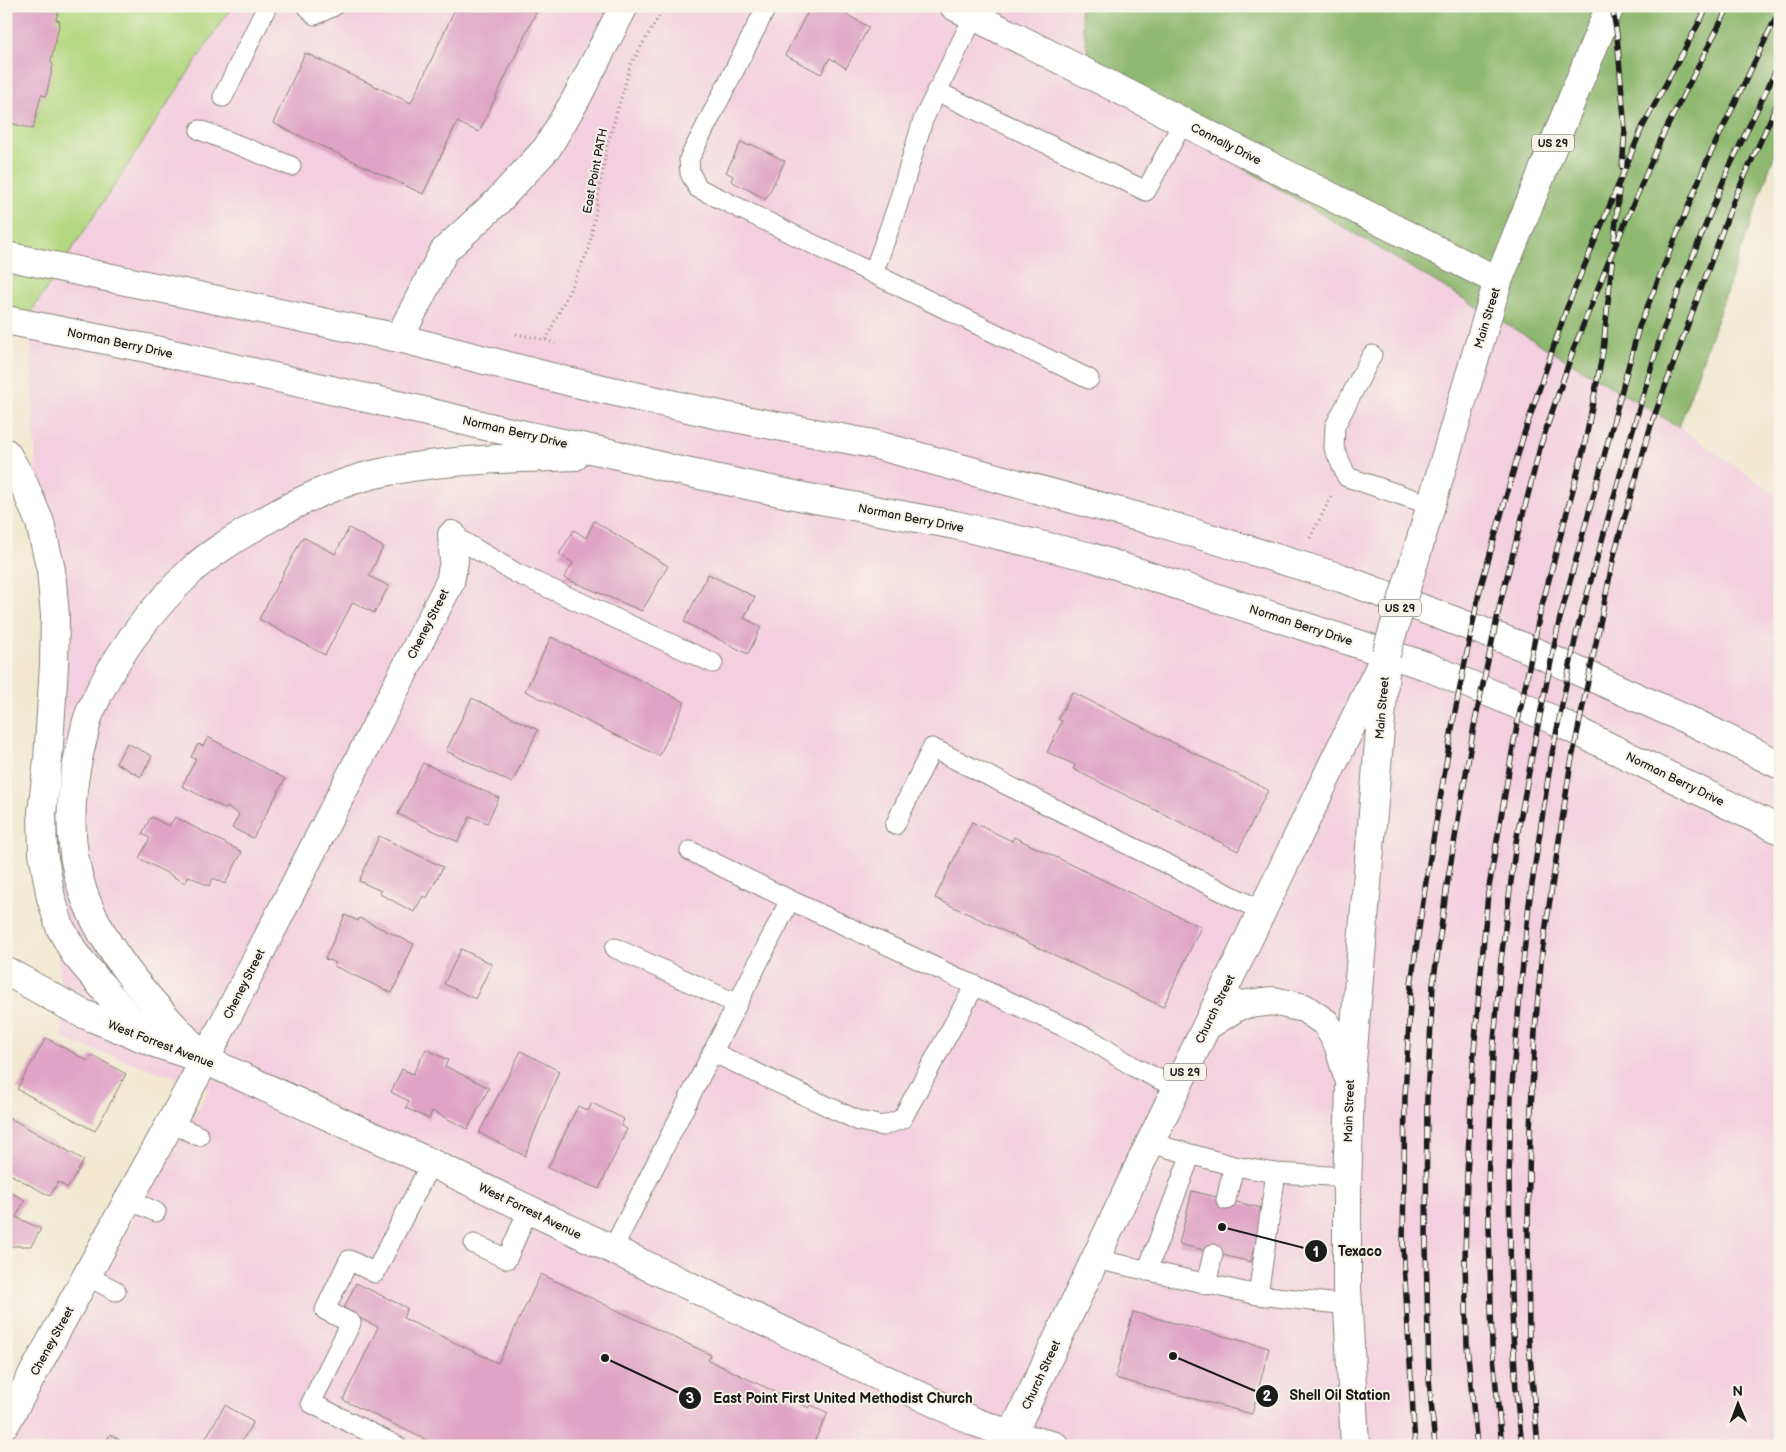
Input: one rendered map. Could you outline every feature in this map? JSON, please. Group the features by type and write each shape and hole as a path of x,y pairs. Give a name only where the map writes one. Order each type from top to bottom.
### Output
{"main road":[{"path":"399,338 444,251 497,202 547,148 576,99 624,6"},
{"name":"Main Street","path":"1386,654 1498,281 1610,6"},
{"name":"Connally Drive","path":"964,11 1498,281"},
{"path":"6,256 399,338 567,381 706,412 873,444 1164,524 1341,578 1524,646 1699,725 1780,766"},
{"name":"Norman Berry Drive","path":"6,320 146,348 614,454 676,470 804,497 955,525 1091,557 1426,666 1545,716 1780,830"},
{"path":"6,454 22,480 40,523 51,570 55,616 54,665 48,760 42,813 43,853 51,898 60,927 75,954 110,997 155,1043"},
{"path":"205,1060 151,1002 102,934 90,910 75,861 70,811 79,751 90,711 121,653 162,601 196,567 232,540 282,510 326,490 370,476 419,466 458,461 614,454"},
{"name":"Cheney Street","path":"6,1423 205,1060 450,582 454,561 452,535"},
{"name":"Church Street","path":"1010,1442 1150,1143 1262,911 1370,713 1386,654"},
{"name":"Main Street","path":"1355,1446 1348,1305 1347,1177 1350,1085 1370,713"},
{"name":"West Forrest Avenue","path":"6,971 82,1013 155,1043 205,1060 431,1163 975,1422 1010,1442 1055,1446"},
{"path":"1207,1026 1240,1005 1272,1001 1304,1008 1326,1023 1338,1044 1350,1085"}],"lane":[{"path":"223,97 267,6"},
{"path":"311,11 334,6"},
{"path":"767,6 689,159 690,172 698,188 1089,379"},
{"path":"873,274 897,208 922,120 936,91 964,11"},
{"path":"936,91 1146,191 1183,122"},
{"path":"200,130 291,166"},
{"path":"1372,355 1335,426 1334,448 1348,477 1431,505"},
{"path":"452,535 516,573 713,663"},
{"path":"896,825 932,748 1262,911"},
{"path":"690,850 790,900 1090,1039 1134,1067 1177,1088"},
{"path":"612,1250 790,900"},
{"path":"615,948 737,1004"},
{"path":"712,1052 859,1121 883,1126 902,1119 975,985"},
{"path":"171,1123 199,1136"},
{"path":"1150,1143 1234,1166 1276,1173 1347,1177"},
{"path":"1147,1271 1191,1154"},
{"path":"397,1446 311,1403 351,1323 325,1310 349,1260 374,1273 431,1163"},
{"path":"1226,1200 1234,1166"},
{"path":"1258,1296 1276,1173"},
{"path":"129,1200 156,1212"},
{"path":"474,1244 507,1259 528,1210"},
{"path":"1206,1285 1213,1254"},
{"path":"1095,1259 1258,1296 1348,1305"},
{"path":"87,1276 116,1291"}],"path":[{"name":"East Point PATH","path":"546,340 589,249 607,146 631,64 665,6"},
{"path":"1308,542 1333,492"}],"shaded area":[{"path":"232,6 1079,6 1093,78 1679,427 1780,497 1780,1446 6,1446 6,1439 210,1089 62,1039 29,315"}],"green space":[{"path":"6,6 232,6 29,315 6,310"},
{"path":"1079,6 1780,6 1780,139 1679,427 1093,78"}],"building":[{"path":"7,6 44,6 59,10 56,20 60,21 51,61 53,65 46,96 41,95 33,129 6,122"},
{"path":"450,6 539,6 479,132 457,122 423,194 273,123 305,53 411,103 455,9"},
{"path":"811,6 831,6 869,27 846,68 830,58 821,74 785,55"},
{"path":"741,142 749,146 751,144 785,161 766,199 731,181 733,176 726,172"},
{"path":"594,521 668,566 642,611 564,578 573,563 559,554 574,530 586,538"},
{"path":"349,528 383,547 369,576 389,586 374,613 353,602 325,655 259,619 303,537 335,554"},
{"path":"708,574 755,597 744,618 761,627 748,654 684,622"},
{"path":"551,637 685,702 659,756 525,691"},
{"path":"1072,692 1268,790 1238,851 1073,769 1075,765 1047,752 1062,721 1058,719"},
{"path":"472,698 538,730 512,783 446,751"},
{"path":"208,737 285,779 253,838 232,828 239,814 182,786 196,759 191,757 198,744 203,746"},
{"path":"127,743 152,756 141,777 116,763"},
{"path":"423,763 499,798 487,823 470,816 458,842 398,814"},
{"path":"151,817 169,826 175,817 242,852 225,884 213,878 209,886 189,876 185,883 139,858 150,838 142,834"},
{"path":"972,822 1012,841 1014,837 1201,927 1163,1007 935,898"},
{"path":"379,836 443,867 427,898 423,896 414,912 380,894 381,891 359,881"},
{"path":"345,915 358,921 359,918 414,944 392,993 334,966 336,963 325,959"},
{"path":"461,949 492,964 475,999 444,984"},
{"path":"46,1038 88,1061 92,1055 126,1074 95,1131 17,1089"},
{"path":"426,1049 448,1060 445,1066 489,1088 468,1129 432,1111 429,1119 406,1108 409,1101 391,1092 402,1069 413,1074"},
{"path":"521,1051 559,1071 525,1156 479,1133"},
{"path":"592,1103 624,1119 621,1126 627,1129 599,1189 548,1168 578,1106 588,1111"},
{"path":"10,1118 84,1160 68,1188 58,1182 50,1196 6,1172 6,1124"},
{"path":"6,1190 25,1200 16,1217 41,1229 31,1246 6,1246"},
{"path":"1192,1191 1265,1209 1251,1262 1179,1244"},
{"path":"541,1274 711,1355 708,1360 809,1408 811,1405 828,1413 812,1446 439,1446 343,1400 378,1327 343,1310 356,1283 407,1308 403,1318 498,1363"},
{"path":"1133,1312 1269,1348 1252,1414 1115,1378"},
{"path":"225,1405 253,1422 239,1446 201,1446"},
{"path":"110,1434 129,1446 104,1446"}],"railway":[{"path":"1612,6 1617,35 1625,130 1622,168"},
{"path":"1415,1446 1403,1245 1405,1097 1411,984 1426,881 1454,717 1479,593 1523,437 1566,310 1642,128 1708,6"},
{"path":"1435,1446 1429,1378 1426,1245 1427,1098 1433,985 1447,885 1474,726 1501,600 1541,444 1574,348 1662,137 1729,6"},
{"path":"1502,1446 1492,1346 1488,1183 1493,1053 1501,960 1516,842 1533,750 1559,622 1639,327 1706,163 1780,9"},
{"path":"1522,1446 1516,1390 1511,1295 1509,1179 1511,1097 1529,904 1551,759 1577,631 1661,335 1727,172 1780,62"},
{"path":"1538,1446 1529,1343 1528,1226 1530,1129 1535,1031 1542,952 1570,768 1615,551 1651,425 1733,202 1780,98"},
{"path":"1614,240 1619,190"},
{"path":"1477,1446 1467,1345 1465,1260 1472,1074 1488,893 1514,741 1540,613 1584,448 1603,351 1612,262"}],"place":[{"name":"Texaco","path":"1222,1227"},
{"name":"Shell Oil Station","path":"1173,1356"},
{"name":"East Point First United Methodist Church","path":"605,1358"}]}
